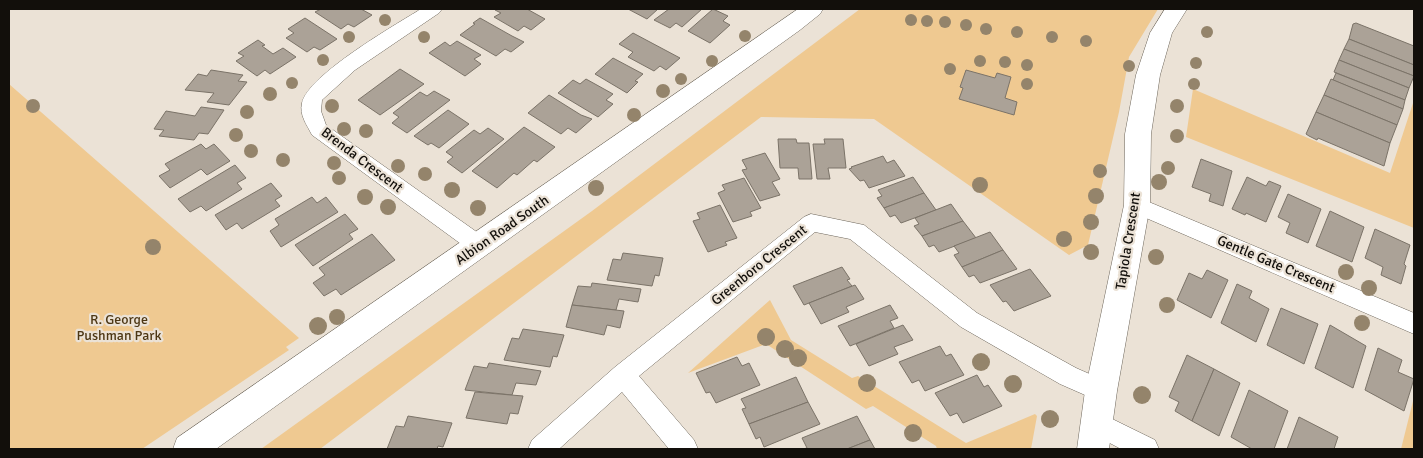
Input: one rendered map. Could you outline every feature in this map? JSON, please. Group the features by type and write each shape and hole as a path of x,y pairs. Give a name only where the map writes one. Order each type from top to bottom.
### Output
{"street":[{"name":"Brenda Crescent","path":"433,9 337,74 313,96 310,114 319,130 480,246"},
{"name":"Tapiola Crescent","path":"1094,436 1137,205 1138,134 1148,75 1161,33 1176,9"},
{"name":"Albion Road South","path":"190,449 784,31 805,10"},
{"name":"Gentle Gate Crescent","path":"1137,205 1414,324"},
{"name":"Greenboro Crescent","path":"540,449 622,375 811,223 856,231 969,320 1068,376 1101,391"},
{"path":"622,375 685,449"},
{"path":"1094,436 1146,449"}],"green space":[{"path":"860,9 1158,9 1129,57 1119,112 1088,245 1069,255 874,119 761,117 320,449 261,449 592,211"},
{"name":"R. George Pushman Park","path":"9,84 299,338 286,347 289,350 142,449 9,449"},
{"path":"1193,89 1390,173 1414,100 1414,228 1186,137"},
{"path":"770,300 791,340 852,378 858,376 966,443 1035,414 1037,416 1031,449 937,449 936,446 873,406 866,409 766,344 688,373"},
{"path":"1414,397 1414,449 1401,449"}],"building":[{"path":"321,9 361,9 372,15 354,27 348,24 341,29 315,12"},
{"path":"496,9 527,9 545,19 531,30 524,26 518,31 494,17 501,13"},
{"path":"628,9 658,9 647,19"},
{"path":"669,9 702,9 682,27 676,23 670,28 654,20"},
{"path":"713,9 728,16 723,21 730,25 710,43 688,31"},
{"path":"305,18 337,39 320,50 314,47 307,52 286,38 294,33 288,29"},
{"path":"480,18 524,42 511,52 505,49 496,56 460,35"},
{"path":"1356,23 1414,46 1414,65 1349,39 1353,24"},
{"path":"633,33 680,58 666,70 660,66 654,71 628,57 633,52 619,44"},
{"path":"1349,39 1414,65 1414,76 1344,49"},
{"path":"258,40 265,45 262,46 273,54 283,48 296,57 270,74 265,70 257,76 236,61 244,56 238,53"},
{"path":"457,41 481,55 474,59 481,64 465,76 429,53 445,42 450,46"},
{"path":"1344,49 1414,76 1409,88 1339,60"},
{"path":"613,58 643,74 635,81 638,82 627,93 595,74"},
{"path":"1339,60 1409,88 1405,100 1334,72"},
{"path":"400,69 424,84 380,115 358,100"},
{"path":"211,70 243,75 238,81 247,82 229,105 207,102 214,93 185,90 198,74 207,76"},
{"path":"966,70 995,78 997,73 1011,77 1005,98 1017,102 1014,115 959,99 963,88 960,87"},
{"path":"1336,73 1405,100 1403,109 1333,80"},
{"path":"586,79 613,94 606,100 613,104 598,117 558,93 573,80 580,84"},
{"path":"1331,79 1403,109 1397,125 1324,95"},
{"path":"434,91 450,100 407,133 392,123 399,117 393,113 420,92 427,96"},
{"path":"549,95 581,115 592,119 576,133 568,128 561,134 528,113"},
{"path":"1324,95 1397,125 1390,143 1316,112"},
{"path":"201,107 224,110 208,134 199,133 194,140 159,136 164,130 154,129 166,111 195,116"},
{"path":"448,110 469,124 439,148 431,143 428,145 414,136"},
{"path":"1316,112 1390,143 1384,166 1306,134"},
{"path":"524,127 555,147 537,162 534,160 517,175 514,173 497,188 472,171"},
{"path":"488,128 504,139 462,173 447,162 453,157 446,152 474,130 480,134"},
{"path":"778,139 796,139 797,143 809,143 812,179 799,179 798,168 780,168"},
{"path":"824,139 843,139 846,168 828,168 830,179 817,179 813,144 825,144"},
{"path":"201,144 206,149 214,144 230,161 207,175 201,169 170,188 159,176 170,170 165,164"},
{"path":"765,153 780,179 772,182 780,195 760,201 742,170 747,169 742,160"},
{"path":"883,156 887,163 894,160 905,176 869,188 864,180 860,181 849,169 851,167"},
{"path":"1201,159 1232,171 1223,206 1209,201 1211,194 1192,187"},
{"path":"235,165 246,178 237,183 242,189 206,211 201,206 190,212 178,199"},
{"path":"913,177 924,193 884,208 877,198 882,196 878,190"},
{"path":"1247,177 1266,186 1269,181 1281,186 1266,222 1232,209"},
{"path":"744,178 761,208 750,212 752,216 733,222 718,193 725,190 722,185"},
{"path":"271,183 282,196 275,200 280,206 242,229 237,223 226,230 215,215"},
{"path":"924,193 936,210 901,223 895,215 890,217 884,208"},
{"path":"1288,194 1321,209 1308,243 1286,233 1290,223 1278,217"},
{"path":"312,197 317,203 326,197 338,212 281,247 270,231 279,225 275,219"},
{"path":"951,204 963,221 922,236 914,226 919,224 915,218"},
{"path":"720,205 737,238 725,242 727,245 708,252 693,221 700,219 697,213"},
{"path":"1330,211 1364,227 1352,262 1316,246"},
{"path":"345,214 358,229 349,234 353,239 313,266 295,245"},
{"path":"963,221 976,238 939,252 934,245 929,247 922,236"},
{"path":"1375,229 1410,245 1404,264 1406,266 1401,284 1381,275 1383,267 1365,258"},
{"path":"990,232 1003,250 962,267 954,255 959,253 954,246"},
{"path":"372,234 395,260 341,295 336,289 324,296 313,283 325,275 319,268"},
{"path":"1003,250 1017,269 980,283 974,275 969,277 962,267"},
{"path":"623,253 663,258 659,276 655,275 652,286 607,280 613,259 621,260"},
{"path":"842,267 850,279 847,280 852,286 804,305 793,286"},
{"path":"1030,269 1051,296 1014,311 1006,301 1003,302 990,285"},
{"path":"1207,270 1228,280 1211,318 1177,300 1189,273 1202,279"},
{"path":"592,283 641,289 638,302 619,299 616,310 572,305 578,286 591,287"},
{"path":"1237,284 1252,291 1249,298 1269,309 1256,342 1221,323"},
{"path":"855,285 864,299 846,307 849,312 821,324 809,303"},
{"path":"572,305 624,311 620,328 607,325 604,335 566,327"},
{"path":"890,305 898,318 890,321 894,328 850,346 838,326"},
{"path":"1281,308 1318,324 1304,364 1267,345"},
{"path":"903,325 913,340 894,347 898,354 869,366 856,344"},
{"path":"1330,325 1366,346 1353,388 1315,368"},
{"path":"523,329 564,335 557,357 553,356 550,367 504,360 512,338 519,339"},
{"path":"940,346 946,356 951,354 964,375 925,391 919,380 912,383 899,362"},
{"path":"1378,348 1402,360 1398,372 1414,379 1404,411 1365,390"},
{"path":"1187,355 1214,369 1192,421 1175,411 1179,402 1169,397"},
{"path":"737,357 742,366 749,363 760,385 716,403 710,392 706,393 696,373"},
{"path":"489,363 541,371 536,385 516,383 512,395 465,390 474,366 487,368"},
{"path":"1214,369 1240,383 1219,436 1192,421"},
{"path":"977,375 984,387 988,385 1002,406 963,423 957,413 950,416 935,393"},
{"path":"796,377 808,402 749,424 742,409 746,408 741,399"},
{"path":"1249,390 1288,411 1274,449 1252,449 1231,437"},
{"path":"475,392 523,396 518,414 510,413 507,424 466,418"},
{"path":"808,402 820,424 764,447 760,437 756,439 749,424"},
{"path":"408,416 452,423 443,447 438,446 437,449 387,449 396,426 404,427"},
{"path":"857,416 870,440 847,449 803,449 807,448 802,438"},
{"path":"1299,417 1338,437 1334,449 1287,449"},
{"path":"870,440 875,449 847,449"}]}
